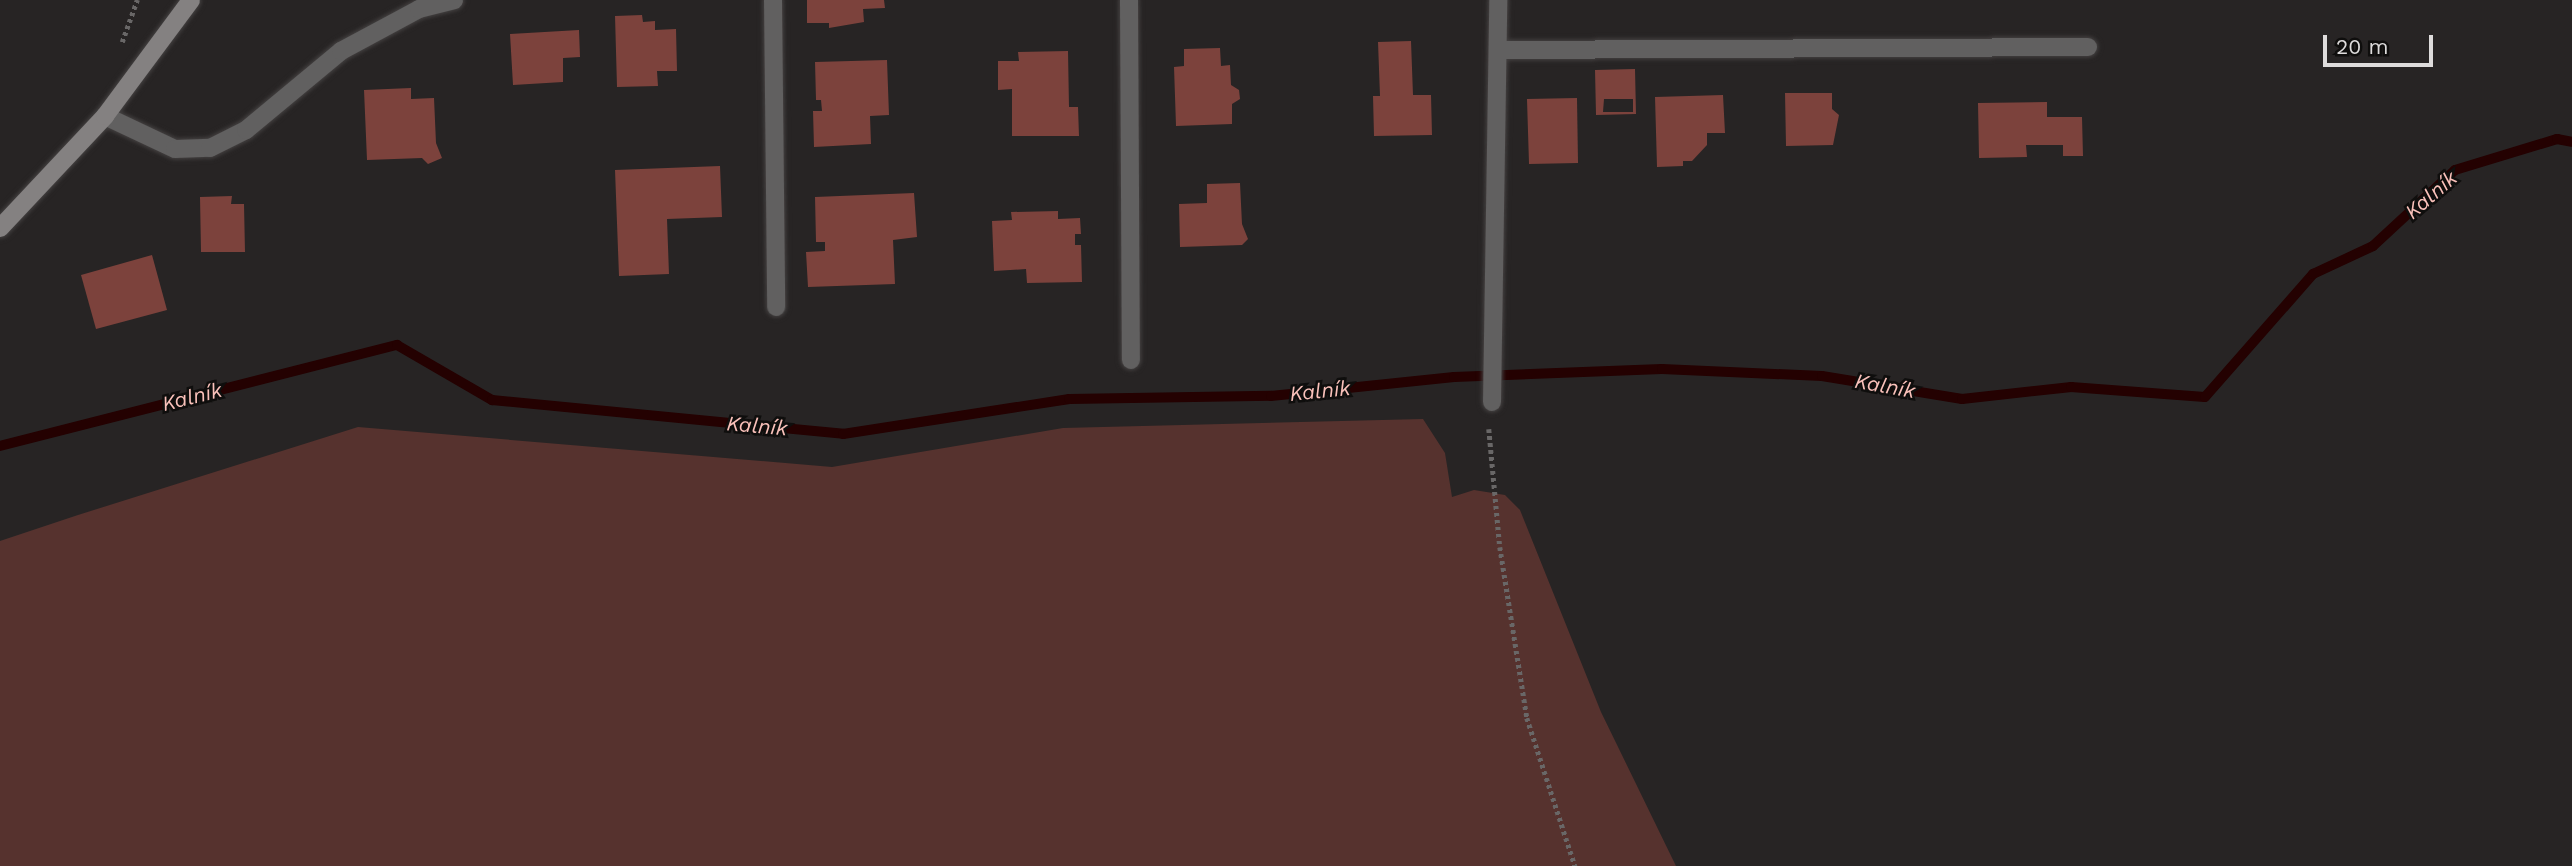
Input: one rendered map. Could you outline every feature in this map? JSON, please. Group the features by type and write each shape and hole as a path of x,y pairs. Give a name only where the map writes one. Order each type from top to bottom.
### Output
{"street":[{"path":"0,228 105,116 191,0"},
{"path":"105,116 175,149 209,148 246,130 341,51 419,9 454,0"},
{"path":"773,0 776,307"},
{"path":"1129,0 1131,360"},
{"path":"1492,402 1498,0"},
{"path":"1499,50 2088,47"}],"path":[{"path":"1492,402 1488,444 1527,718 1575,866"}],"shaded area":[{"path":"1423,419 1445,453 1452,497 1474,490 1505,495 1520,510 1601,712 1676,866 0,866 0,541 358,427 832,467 1063,428"}],"building":[{"path":"807,0 884,0 885,8 863,9 864,22 829,28 829,23 807,23"},
{"path":"642,15 643,22 655,21 655,30 676,29 677,71 657,71 658,86 617,87 615,16"},
{"path":"579,30 580,57 563,58 563,82 513,85 510,34"},
{"path":"1411,41 1413,95 1431,95 1432,135 1374,136 1373,96 1380,96 1378,42"},
{"path":"1220,48 1221,66 1230,65 1231,85 1239,90 1240,99 1232,104 1232,124 1176,126 1174,67 1184,66 1184,49"},
{"path":"1068,51 1069,107 1078,107 1079,136 1012,136 1012,89 998,90 998,61 1019,61 1018,52"},
{"path":"887,60 889,115 870,116 871,144 814,147 813,111 822,111 821,100 816,100 815,62"},
{"path":"1635,69 1636,114 1596,115 1595,70","holes":["1604,99 1633,99 1633,112 1603,112"]},
{"path":"411,88 411,99 434,98 436,143 442,158 428,164 422,158 367,160 364,90"},
{"path":"1785,93 1832,93 1832,109 1839,115 1833,145 1786,146"},
{"path":"1723,95 1725,133 1707,133 1707,145 1692,161 1683,161 1683,166 1657,167 1655,97"},
{"path":"1577,98 1578,163 1529,164 1527,99"},
{"path":"2047,102 2047,117 2082,117 2083,156 2063,156 2063,145 2026,145 2027,157 1979,158 1978,103"},
{"path":"720,166 722,217 667,219 669,274 619,276 615,170"},
{"path":"1240,183 1242,224 1248,239 1242,245 1180,247 1179,204 1207,203 1207,184"},
{"path":"914,193 917,237 893,240 895,284 808,287 806,252 825,251 825,242 816,242 815,197"},
{"path":"232,196 231,204 244,204 245,252 201,252 200,197"},
{"path":"1058,211 1058,219 1080,218 1081,234 1075,234 1075,245 1081,245 1082,282 1027,283 1026,269 994,271 992,221 1012,220 1011,212"},
{"path":"152,255 167,310 96,329 81,275"}],"waterway":[{"name":"Kalník","path":"0,446 397,345 492,400 843,434 1069,399 1271,396 1454,377 1662,369 1822,376 1962,399 2071,387 2205,397 2313,274 2373,246 2455,170 2557,139 2572,142"}]}
